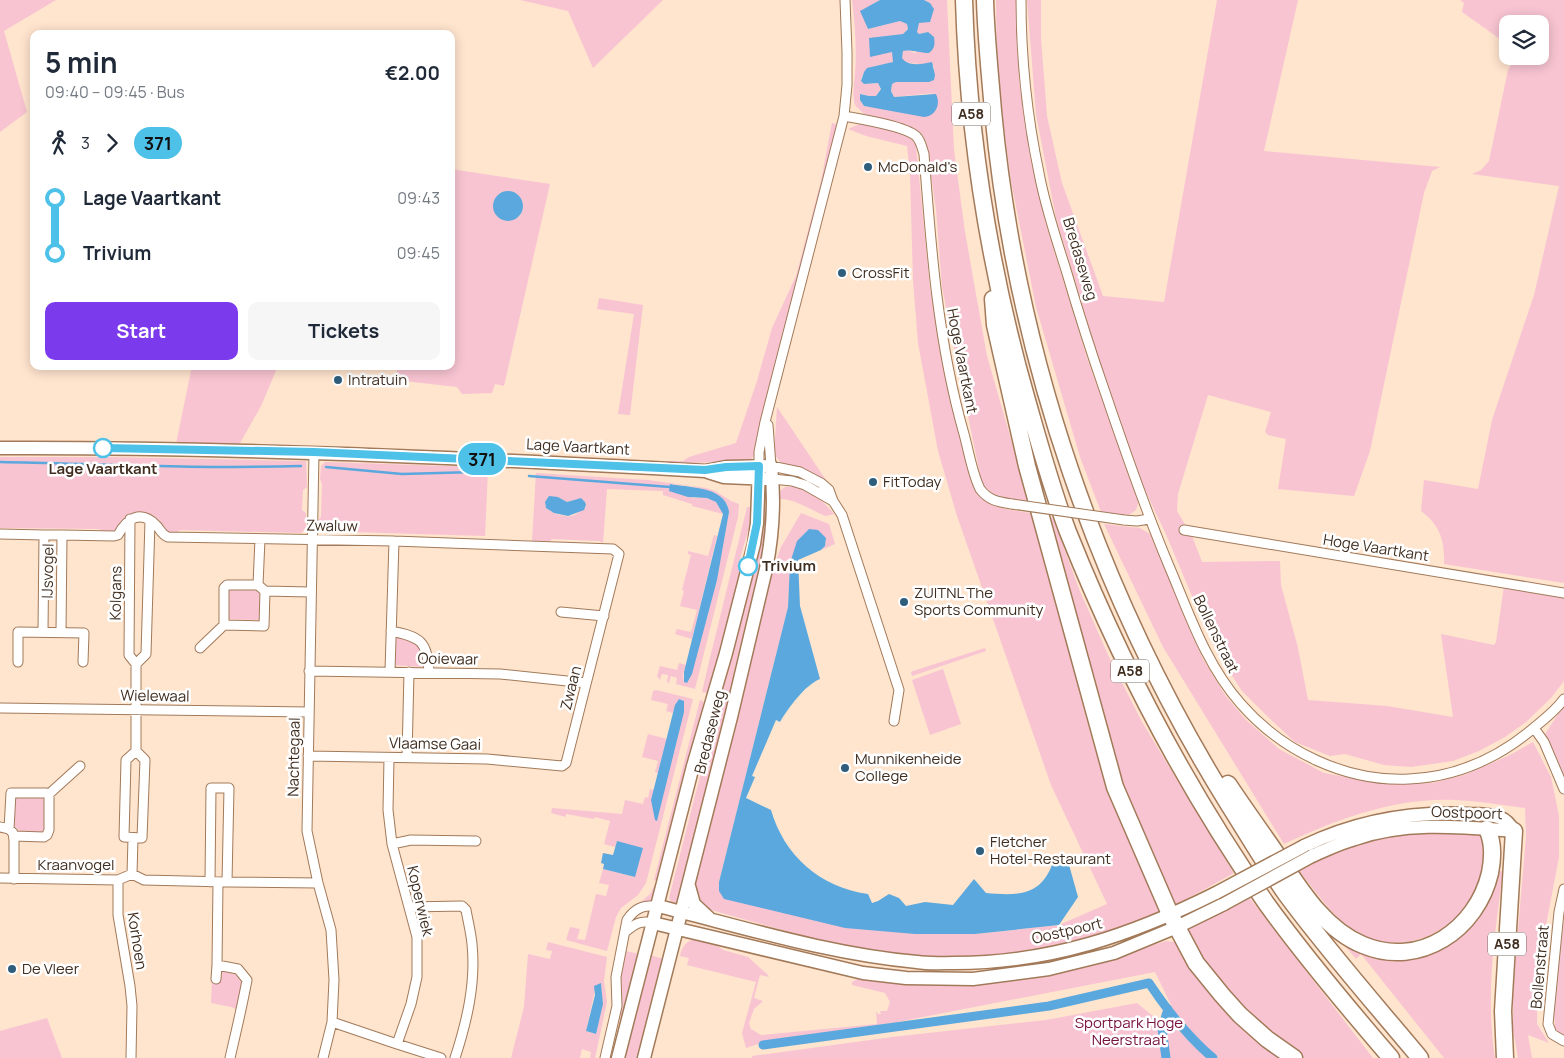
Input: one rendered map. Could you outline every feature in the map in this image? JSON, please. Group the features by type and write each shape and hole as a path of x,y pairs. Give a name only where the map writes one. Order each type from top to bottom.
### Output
{"highway":[{"name":"A58","path":"964,0 969,97 986,227 995,326 1032,485 1115,787 1174,922 1196,962 1222,995 1267,1039 1294,1058"},
{"name":"A58","path":"985,0 986,34 1000,174 1017,273 1060,438 1094,535 1139,643 1216,784 1286,893 1350,975 1420,1058"},
{"name":"A58","path":"986,227 1016,361 1039,444 1068,529 1107,624 1151,712 1196,793 1266,903 1333,990 1391,1058"},
{"name":"A58","path":"1176,713 1197,735 1300,888 1338,931 1363,945 1391,952 1423,948 1445,939 1464,923 1479,903 1488,881 1492,863 1492,839 1487,829"},
{"name":"A58","path":"1505,1058 1503,1012 1514,831"}],"main road":[{"name":"Lage Vaartkant","path":"0,448 314,452 705,470 726,467 763,470"},
{"name":"Bredaseweg","path":"644,1058 730,717 770,545 774,511 772,479 763,470"},
{"name":"Bredaseweg","path":"618,1058 712,696 726,653 754,544 763,470"},
{"path":"712,696 725,701 730,717"},
{"name":"Oostpoort","path":"653,923 852,971 906,978 973,979 1049,970 1114,953 1138,944 1174,922 1350,828 1376,821 1449,813 1487,815 1502,818 1514,831"},
{"name":"Oostpoort","path":"1308,851 1393,830 1464,826 1514,831"},
{"path":"688,882 694,904 711,920"},
{"name":"Oostpoort","path":"658,906 825,949 919,963 968,963 1045,955 1174,922"}],"street":[{"name":"Bredaseweg","path":"763,470 762,437 844,116 847,60 845,0"},
{"name":"Bredaseweg","path":"1021,0 1021,28 1028,108 1038,172 1092,355 1149,519"},
{"name":"Hoge Vaartkant","path":"844,116 904,130 916,136 922,147 935,284 951,389 980,489 992,500 1012,504 1124,520 1137,521 1149,519"},
{"name":"Nachtegaal","path":"314,452 307,830 318,883 331,930 334,980 332,1022 323,1058"},
{"path":"763,470 789,469 811,477 829,490 833,501 842,515 899,690 894,721"},
{"path":"772,479 798,483 833,501"},
{"path":"62,535 114,536 118,535 124,524 130,519 139,517 150,521"},
{"name":"Kolgans","path":"130,519 129,655 136,664 136,751"},
{"name":"Bollenstraat","path":"1149,519 1204,649 1220,676 1248,712 1273,734 1304,755 1351,773 1386,779 1424,778 1464,769 1507,749 1556,709 1564,699"},
{"name":"Zwaluw","path":"150,521 156,525 163,536 168,537 394,541 613,549 616,551"},
{"name":"Kolgans","path":"136,664 146,654 150,521"},
{"name":"Hoge Vaartkant","path":"1184,530 1564,593"},
{"path":"0,534 44,535"},
{"name":"IJsvogel","path":"43,632 44,535 62,535 61,632"},
{"path":"200,648 224,625 264,626 260,539"},
{"path":"390,671 394,541"},
{"name":"Zwaan","path":"562,766 566,763 619,558 619,554 616,551"},
{"path":"224,625 224,588 227,585 310,592"},
{"path":"561,612 604,616"},
{"path":"391,631 411,635 421,642 428,653 429,672"},
{"path":"18,662 18,632 84,633 83,662"},
{"name":"Ooievaar","path":"309,671 500,674 586,684"},
{"path":"407,757 408,672"},
{"name":"Wielewaal","path":"0,708 309,712"},
{"path":"1534,728 1544,742 1564,789"},
{"path":"136,751 145,760 142,838 124,837 126,760 136,751"},
{"name":"Vlaamse Gaai","path":"308,756 487,759 562,766"},
{"name":"Koperwiek","path":"389,758 388,810 392,844 417,937 417,976 411,1004 397,1044"},
{"path":"8,831 47,835 49,830 49,794 80,766"},
{"path":"216,978 218,882 211,788 229,788 218,882"},
{"path":"14,878 8,831 11,793 49,794"},
{"path":"132,874 133,838"},
{"path":"392,844 411,840 476,841"},
{"name":"Kraanvogel","path":"0,878 118,880 132,874 144,880 318,883"},
{"name":"Korhoen","path":"118,880 118,915 132,1006 131,1058"},
{"name":"Bollenstraat","path":"1564,889 1559,912 1548,1024 1552,1034 1564,1042"},
{"path":"605,1058 617,1006 616,977 627,920 632,913 646,905 658,906"},
{"path":"409,907 462,906 466,910 472,944 473,983 467,1021 455,1058"},
{"path":"625,932 639,922 653,923"},
{"path":"217,965 238,969 247,980 241,1017 237,1026 230,1058"},
{"path":"332,1022 441,1058"},
{"path":"407,1058 410,1048"}],"green space":[{"path":"0,0 56,0 4,31 27,112 0,132"},
{"path":"520,0 663,0 593,68 568,11"},
{"path":"852,0 880,0 873,4 863,16 868,29 900,21 907,24 908,29 903,34 889,36 890,52 893,52 893,62 873,67 862,76 861,81 864,84 878,83 881,88 876,96 860,94 860,100 864,106 875,108 934,93 894,97 891,91 892,84 896,82 934,80 934,66 904,62 902,55 903,51 907,50 915,53 928,32 919,34 917,32 917,27 930,3 924,0 947,0 954,150 965,232 987,356 1029,502 996,495 985,487 981,480 942,287 936,209 926,141 921,133 914,128 864,114 855,105 853,93 856,46"},
{"path":"996,0 1016,0 1025,116 1045,221 1088,361 1139,500 1136,510 1129,515 1101,512 1080,457 1036,307 1011,181 997,76"},
{"path":"1027,0 1041,0 1041,38 1047,116 1062,183 1103,296 1164,302 1217,0 1298,0 1264,151 1440,167 1432,171 1424,193 1370,451 1354,496 1278,489 1286,439 1268,435 1265,432 1271,412 1208,395 1178,494 1177,511 1192,536 1202,562 1280,561 1281,585 1298,648 1308,700 1387,706 1453,717 1441,634 1494,645 1504,586 1564,596 1564,681 1551,698 1526,722 1505,737 1479,751 1453,761 1411,767 1384,765 1345,754 1330,756 1295,742 1242,691 1218,654 1141,482 1098,357 1056,218 1036,114"},
{"path":"1460,0 1564,0 1564,583 1444,564 1444,548 1440,534 1433,522 1421,511 1424,480 1478,489 1492,420 1534,295 1559,186 1472,174 1481,170 1489,161 1508,70 1511,65 1549,65 1549,15 1499,15 1499,38 1462,12 1464,3"},
{"path":"832,123 838,125 756,453 751,459 741,464 716,462 672,464 665,461 683,461 689,457 736,443 757,381 772,328 796,276 821,181"},
{"path":"860,124 892,129 906,135 916,146 930,288 953,404 977,492 982,498 995,505 1009,510 1031,513 1088,723 1110,796 1161,902 1159,913 1097,937 1028,953 941,959 881,952 822,941 711,910 700,901 694,889 763,597 781,547 801,513 829,524 835,544 821,550 825,546 826,538 790,563 788,607 719,882 719,891 975,934 1059,925 1107,904 1051,785 957,516 938,451 918,343 913,281 910,173 907,146 866,136 848,129"},
{"path":"455,170 550,184 504,386 495,384 492,393 462,394 457,387 395,380 397,370 455,370","holes":["502,192 517,194 520,197 523,209 518,218 499,218 496,215 494,204 499,194"]},
{"path":"599,298 643,305 630,415 618,414 634,314 597,309"},
{"path":"191,370 276,370 261,406 239,445 176,444"},
{"path":"777,407 826,480 800,467 781,463 774,454"},
{"path":"0,457 306,461 307,487 303,490 302,510 306,513 306,528 301,533 180,530 177,533 166,533 147,516 117,532 102,532 99,529 0,528"},
{"path":"325,462 479,467 482,470 488,470 485,536 318,531 318,520 321,517 321,466"},
{"path":"536,473 648,480 706,488 739,504 738,517 695,689 676,684 677,678 671,676 669,683 667,682 668,675 662,674 660,680 657,676 660,666 677,670 679,663 686,665 683,675 684,682 728,506 723,500 717,495 702,489 670,484 693,498 707,498 716,502 723,514 692,506 692,504 663,495 663,491 607,489 603,543 599,541 552,539 549,542 532,541","holes":["558,497 567,502 581,498 585,502 586,507 575,515 567,516 553,512 545,505"]},
{"path":"796,486 817,497 834,514 826,516 797,503 780,499 780,491 785,487"},
{"path":"747,507 752,507 752,518 738,565 742,568 719,658 707,693 702,692 708,666"},
{"path":"768,507 760,567 735,667 725,721 680,896 676,903 672,903 669,898 756,556 761,508"},
{"path":"1046,516 1053,518 1079,589 1109,657 1142,722 1234,873 1172,907 1125,803"},
{"path":"1104,524 1140,528 1150,534 1203,659 1225,695 1246,720 1279,749 1324,773 1363,780 1403,784 1432,783 1464,775 1508,756 1533,742 1551,777 1559,816 1559,857 1543,941 1537,1011 1537,1024 1549,1043 1528,1035 1532,1058 1518,1058 1513,1029 1513,972 1526,837 1525,808 1456,800 1411,802 1346,818 1284,844 1163,647"},
{"path":"714,535 717,536 692,639 675,634 677,629 691,632 697,610 680,606 691,555 688,554 688,551 708,556"},
{"path":"228,587 255,587 261,596 260,620 227,619"},
{"path":"394,634 413,641 419,647 424,667 392,665"},
{"path":"985,648 986,651 912,676 911,672 913,671"},
{"path":"943,669 961,724 930,735 912,680"},
{"path":"656,690 693,699 646,883 638,895 621,908 616,917 607,951 566,940 570,927 580,929 577,939 585,940 596,894 606,896 609,885 599,883 603,869 634,877 617,841 615,847 604,844 610,821 595,817 594,819 566,814 566,817 551,813 552,808 622,814 625,800 643,804 645,797 648,798 650,789 654,790 651,800 684,707 684,701 679,699 673,713 666,711 668,704 651,700 653,691"},
{"path":"700,700 703,701 704,706 652,902 632,910 650,894 657,881 654,880"},
{"path":"1564,705 1564,783 1545,734"},
{"path":"648,734 667,739 658,773 655,772 658,761 642,757"},
{"path":"12,796 45,797 44,833 21,833 10,821"},
{"path":"1457,830 1482,835 1486,853 1476,890 1466,907 1452,921 1437,932 1419,939 1401,942 1382,941 1352,929 1334,914 1296,868 1316,857 1380,836"},
{"path":"1495,871 1503,871 1494,941 1491,987 1492,1034 1495,1058 1444,1058 1361,954 1356,959 1328,926 1359,948 1439,945"},
{"path":"1247,894 1373,1058 1300,1058 1226,994 1183,929"},
{"path":"1564,920 1564,1035 1555,1029 1554,1010 1555,977"},
{"path":"696,938 713,942 723,950 748,957 768,975 769,977 760,975 754,998 763,1001 754,1009 749,1023 751,1029 761,1035 877,1024 876,1011 878,1014 881,1014 880,1011 887,1011 890,1002 885,993 852,985 852,982 859,978 941,984 1007,982 1076,968 1166,941 1174,942 1285,1058 1219,1058 1200,1043 1174,1011 1155,972 877,1026 764,1042 746,1048 742,1033 756,982 687,965 689,958 680,956 683,947"},
{"path":"548,942 607,957 604,981 607,1002 595,1058 590,1058 591,1052 582,1049 580,1058 511,1058 524,1007 528,954 550,959 552,951 546,950","holes":["601,983 603,1004 595,1034 586,1031 595,990"]},
{"path":"626,951 639,954 619,1031 622,1004 620,983"},
{"path":"649,955 664,959 639,1058 624,1058"},
{"path":"220,969 239,972 243,977 239,1010 211,1003 212,980"},
{"name":"Sportpark Hoge Neerstraat","path":"1137,1003 1165,1026 1170,1015 1173,1015 1198,1046 1212,1058 752,1058 752,1056 892,1037 1046,1020"},
{"path":"47,1018 62,1058 0,1058 0,1031"}],"water":[{"path":"880,0 924,0 930,3 934,9 930,22 919,23 917,32 919,34 928,32 934,37 932,49 929,53 903,51 902,58 911,64 932,62 935,75 934,80 929,82 896,82 892,84 891,91 894,97 936,94 938,105 934,112 928,116 924,117 864,106 860,100 860,94 876,96 881,89 878,83 864,84 861,81 867,68 893,62 892,52 870,57 869,38 903,34 908,29 907,24 900,21 868,29 860,11"},
{"path":"508,191 519,195 523,206 519,217 508,221 497,217 493,206 497,195"},
{"path":"670,484 714,493 726,503 729,512 717,580 692,674 687,683 684,682 684,672 723,514 716,502 707,498 688,497 669,491"},
{"path":"549,496 558,497 567,502 581,498 586,505 584,510 568,516 554,513 546,508 545,502"},
{"path":"809,529 818,530 826,538 825,546 821,550 798,560 800,606 820,679 803,691 780,722 776,720 752,776 755,777 746,798 771,810 785,841 794,855 806,866 834,884 868,894 872,903 889,894 899,898 906,906 925,902 953,905 974,879 986,893 1009,894 1028,891 1036,887 1043,880 1054,859 1066,854 1078,897 1059,925 975,934 915,934 845,928 724,899 719,891 719,882 788,607 790,563 797,541"},
{"path":"679,699 684,701 684,712 657,821 655,820 651,800 675,705"},
{"path":"617,841 643,848 635,877 603,869 604,864 601,863 603,853 613,855"},
{"path":"601,983 603,1004 596,1034 586,1031 595,995 594,986"}],"waterway":[{"path":"0,462 188,467 301,466"},
{"path":"326,467 402,474 475,472"},
{"path":"529,476 670,487"},
{"path":"763,1045 1049,1006 1149,983 1178,1023 1213,1058"},
{"path":"1166,1058 1162,1028 1168,1009"}],"bus line":[{"name":"371","path":"103,448 314,452 705,470 759,466 757,523 748,566"}],"place":[{"name":"McDonald's","path":"868,167"},
{"name":"CrossFit","path":"842,273"},
{"name":"Intratuin","path":"338,380"},
{"name":"Lage Vaartkant","path":"103,448"},
{"name":"FitToday","path":"873,482"},
{"name":"Trivium","path":"748,566"},
{"name":"ZUITNL The Sports Community","path":"904,602"},
{"name":"Munnikenheide College","path":"845,768"},
{"name":"Fletcher Hotel-Restaurant","path":"980,851"},
{"name":"De Vleer","path":"12,969"}]}
